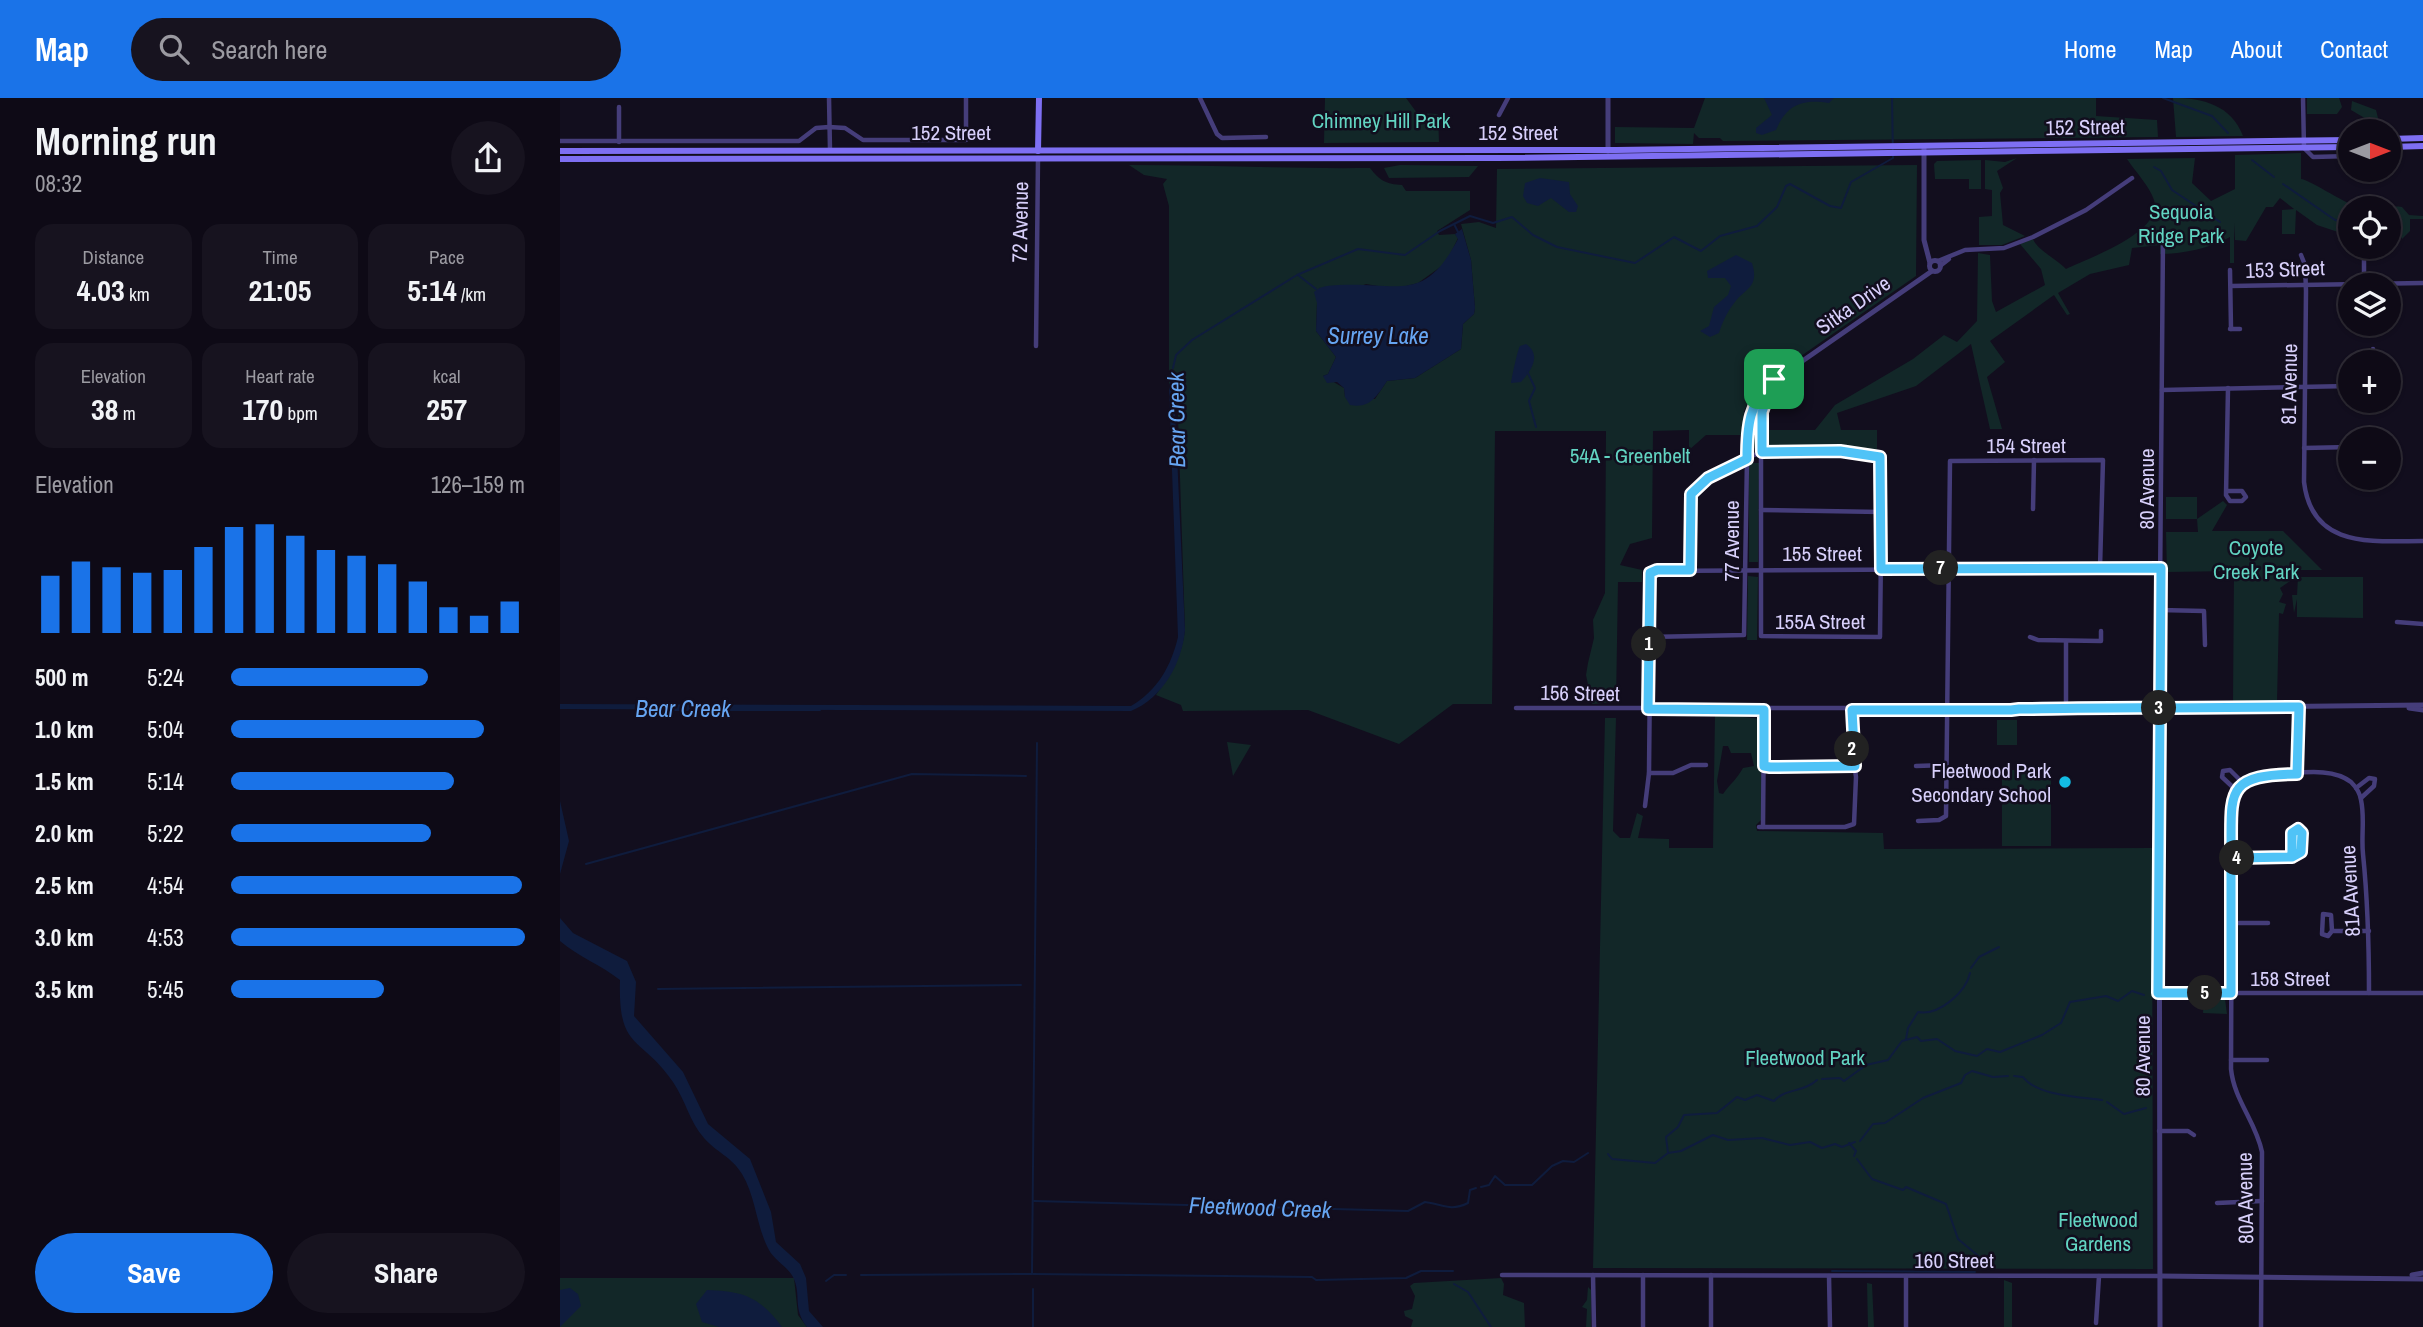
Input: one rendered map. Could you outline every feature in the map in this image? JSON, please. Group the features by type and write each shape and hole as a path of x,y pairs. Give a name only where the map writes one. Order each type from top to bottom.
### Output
{"main road":[{"name":"72 Avenue","path":"1038,157 1039,98"},
{"path":"2401,139 2423,138"},
{"name":"152 Street","path":"2303,144 2338,140"},
{"name":"152 Street","path":"560,159 1608,153 2303,144 2338,146"},
{"path":"2401,146 2423,146"},
{"name":"152 Street","path":"560,151 1038,148 1608,153"},
{"path":"794,158 830,150"}],"street":[{"path":"830,98 830,150"},
{"path":"560,141 797,142 816,128 829,127 845,128 859,140 965,140 966,98"},
{"path":"1200,98 1217,134 1222,138 1266,137"},
{"path":"1499,115 1508,98"},
{"path":"1608,98 1608,153"},
{"path":"2303,98 2303,144 2313,157 2338,156"},
{"path":"619,107 619,142"},
{"path":"1924,150 1925,245 1934,265 1965,250 2004,248 2033,237 2085,210 2132,178"},
{"name":"72 Avenue","path":"1036,346 1038,157"},
{"name":"80 Avenue","path":"2160,1327 2158,993 2163,239"},
{"name":"81 Avenue","path":"2301,254 2306,285 2304,484 2313,512 2328,528 2349,538 2423,541"},
{"name":"Sitka Drive","path":"1774,379 1916,281 1934,265"},
{"path":"2230,270 2230,329 2240,329"},
{"name":"153 Street","path":"2401,283 2423,283"},
{"name":"153 Street","path":"2231,286 2338,284"},
{"name":"77 Avenue","path":"1761,636 1762,412 1774,379"},
{"name":"77 Avenue","path":"1744,635 1747,459 1751,411 1760,393 1774,379"},
{"path":"2162,390 2338,386"},
{"path":"2226,491 2228,388"},
{"path":"2304,448 2338,447"},
{"path":"1690,570 1693,490 1710,477 1762,452 1840,451 1875,454 1881,458 1881,569"},
{"path":"2033,509 2034,460"},
{"name":"154 Street","path":"1951,568 1950,461 2103,460 2100,568"},
{"path":"1761,510 1881,512"},
{"path":"1917,821 1939,820 1946,816 1946,709 1951,568"},
{"name":"155 Street","path":"1649,638 1651,571 2161,568"},
{"name":"155A Street","path":"1761,636 1880,636 1881,569"},
{"path":"2160,610 2204,611 2204,645"},
{"path":"2397,622 2423,624"},
{"path":"2030,637 2101,640 2101,631"},
{"name":"155A Street","path":"1649,638 1744,635"},
{"path":"1645,806 1649,773 1649,638"},
{"path":"2066,640 2066,709"},
{"path":"2297,774 2299,707"},
{"name":"156 Street","path":"1516,708 1852,710 2423,707"},
{"path":"1764,710 1761,827 1853,825 1856,820 1852,710"},
{"path":"1649,773 1673,773 1691,765 1706,765"},
{"path":"1916,766 1946,765"},
{"path":"1764,766 1855,766"},
{"path":"2243,783 2230,770 2223,771 2222,777 2237,790 2243,783 2258,775 2337,775 2356,788 2369,778 2375,779 2374,786 2361,798"},
{"name":"81A Avenue","path":"2356,788 2361,798 2369,931 2369,993"},
{"name":"80A Avenue","path":"2237,790 2232,808 2231,1060 2236,1093 2260,1142 2261,1327"},
{"path":"2231,858 2292,857 2301,852 2302,833 2298,829 2292,833 2292,857"},
{"path":"2323,914 2330,915 2332,931 2328,936 2322,934 2323,914"},
{"path":"2232,923 2268,923"},
{"path":"2332,931 2369,931"},
{"name":"158 Street","path":"2158,993 2423,993"},
{"path":"2231,1060 2267,1060"},
{"path":"2159,1131 2188,1131 2194,1135"},
{"path":"2217,1203 2262,1201"},
{"name":"160 Street","path":"2406,1276 2423,1273"},
{"name":"160 Street","path":"1502,1275 2262,1275 2406,1276 2423,1279"},
{"path":"1594,1275 1594,1327"},
{"path":"1643,1275 1643,1327"},
{"path":"1710,1275 1711,1327"},
{"path":"2096,1323 2099,1275"},
{"path":"1829,1276 1830,1327"},
{"path":"1906,1276 1906,1327"}],"green space":[{"name":"Chimney Hill Park","path":"1325,98 1406,98 1417,113 1438,114 1439,142 1324,143"},
{"path":"1705,98 2096,98 2096,116 2157,120 2158,137 1723,141 1720,138 1699,138 1694,133 1693,144 1615,143 1615,127 1694,128"},
{"path":"2173,98 2215,105 2231,117 2243,136 2176,137"},
{"path":"2307,98 2339,98 2342,107 2337,114 2307,114"},
{"path":"2352,101 2376,110 2378,119 2366,119 2351,110"},
{"name":"Sequoia Ridge Park","path":"2301,153 2301,179 2338,197 2338,232 2317,225 2296,210 2295,234 2282,234 2282,210 2294,209 2280,198 2273,207 2266,207 2246,241 2235,240 2234,223 2234,263 2230,263 2230,237 2205,247 2178,253 2160,254 2160,245 2132,248 2129,265 2090,274 2058,293 2070,314 2067,315 2054,295 1990,341 2005,362 1987,377 2002,429 1990,429 1971,344 1916,386 1837,413 1841,430 1877,430 1877,449 1767,446 1767,430 1815,430 1835,405 1913,359 1944,335 1957,342 1977,321 1978,253 1990,255 1992,301 1996,312 2045,285 2041,269 2020,244 2033,239 2066,269 2107,251 2137,233 2148,223 2154,212 2154,200 2146,184 2127,159 2195,158 2192,183 2211,201 2235,189 2235,155"},
{"path":"2017,158 1997,171 2003,188 2000,193 2003,225 2025,236 2002,245 1979,245 1979,217 1992,216 1992,190 1985,189 1985,160 2005,162"},
{"path":"1981,160 1981,189 1969,189 1969,179 1935,179 1934,164 1937,161"},
{"name":"54A - Greenbelt","path":"1129,165 1370,168 1380,179 1402,185 1406,191 1470,191 1470,210 1437,231 1439,235 1455,234 1458,238 1446,263 1418,283 1395,289 1366,284 1317,303 1316,331 1336,357 1328,374 1323,376 1344,388 1345,397 1375,399 1387,381 1415,378 1461,349 1463,324 1474,314 1475,308 1471,260 1461,224 1479,222 1496,228 1497,169 1917,165 1916,276 1755,388 1744,411 1742,435 1706,435 1689,450 1689,430 1653,431 1652,538 1630,544 1620,565 1642,570 1642,582 1618,582 1616,702 1592,704 1586,675 1594,638 1593,620 1605,593 1606,431 1495,431 1492,704 1453,704 1399,744 1308,710 1183,711 1181,705 1156,695 1171,672 1185,630 1177,386 1174,370 1169,387 1169,206 1163,184 1167,179 1144,175"},
{"path":"1400,165 1478,166 1469,177 1389,178 1384,168"},
{"path":"2401,207 2409,215 2423,216 2423,219 2410,219 2410,231 2402,239"},
{"path":"1767,389 1760,414 1759,446 1749,451 1751,418"},
{"path":"1749,463 1759,463 1758,562 1749,562"},
{"path":"2166,497 2197,497 2197,519 2166,519"},
{"name":"Coyote Creek Park","path":"2223,501 2227,505 2212,531 2283,531 2322,570 2297,570 2293,579 2280,588 2283,594 2279,602 2286,604 2283,614 2279,613 2277,702 2233,703 2234,571 2167,572 2166,532 2198,532 2197,519"},
{"path":"1748,576 1758,577 1757,640 1747,640"},
{"path":"2298,577 2363,577 2363,618 2297,617 2297,599 2294,613 2292,595 2297,595"},
{"name":"Fleetwood Park","path":"1715,714 1762,719 1762,819 1756,825 1757,831 1883,833 1884,849 2152,848 2153,1269 1593,1268 1605,718 1616,718 1613,831 1620,838 1630,838 1637,813 1643,816 1638,838 1669,839 1669,848 1713,848","holes":["1723,746 1728,746 1731,753 1751,753 1754,766 1743,768 1723,794 1719,793 1717,781"]},
{"path":"1997,720 2017,720 2017,745 1997,745"},
{"path":"1227,742 1251,745 1233,776"},
{"path":"2002,770 2051,770 2051,846 2002,846"},
{"path":"2204,998 2225,999 2227,1014 2203,1013"},
{"path":"560,1278 794,1278 798,1315 807,1327 560,1327"},
{"path":"1501,1278 1504,1284 1503,1295 1524,1303 1525,1327 1411,1327 1413,1320 1405,1316 1404,1311 1412,1309 1415,1296 1410,1286 1414,1283"},
{"path":"2004,1280 2012,1283 2012,1327 2004,1327"},
{"path":"1867,1283 1872,1284 1874,1327 1868,1327"},
{"path":"1588,1287 1591,1290 1591,1327 1586,1327 1587,1309 1582,1307 1587,1300"}],"water":[{"path":"1764,98 1834,98 1829,103 1811,102 1797,105 1785,114 1776,130 1762,135 1756,133 1756,128 1772,115"},
{"path":"1540,178 1569,182 1570,194 1578,206 1576,212 1569,212 1551,198 1538,206 1527,203 1523,196 1525,183"},
{"name":"Surrey Lake","path":"1462,229 1471,260 1475,308 1474,314 1463,324 1461,349 1415,378 1387,381 1368,403 1350,405 1344,388 1337,382 1327,383 1323,376 1328,374 1336,357 1316,331 1317,303 1314,292 1329,286 1394,286 1421,281 1434,273 1446,260 1458,239 1455,234"},
{"path":"1736,255 1752,263 1753,283 1730,309 1719,333 1710,337 1700,331 1709,326 1714,307 1728,295 1731,286 1725,278 1708,278 1707,271"},
{"path":"1526,344 1533,353 1533,363 1521,382 1511,383 1519,348"},
{"path":"1173,368 1185,630 1180,655 1169,678 1153,698 1142,705 1131,711 560,709 560,704 1131,706 1156,685 1172,658 1178,637 1169,387"},
{"path":"560,801 569,841 560,874"},
{"path":"560,918 573,933 627,961 636,982 634,1016 683,1072 708,1124 750,1159 771,1212 776,1242 800,1264 806,1278 809,1311 823,1327 807,1327 802,1320 796,1284 788,1270 769,1250 742,1174 734,1163 704,1138 673,1082 627,1031 620,1003 620,980 560,941"},
{"path":"570,1288 578,1294 581,1306 560,1327 560,1290"},
{"path":"707,1290 742,1294 759,1303 782,1327 719,1327 702,1322 696,1304"}],"waterway":[{"name":"Bear Creek","path":"1173,368 1176,355 1192,340 1297,275 1358,249 1405,255 1440,231 1470,216 1493,223 1512,217 1533,235 1557,247 1635,263 1674,237 1701,251 1720,236 1757,226 1777,207 1786,186 1790,184 1830,206 1841,208 1851,182 1893,158 1892,98"},
{"path":"2163,98 2212,116 2228,133"},
{"path":"2252,160 2274,177"},
{"path":"2154,167 2161,171 2172,190 2220,222"},
{"path":"2283,184 2338,221"},
{"path":"1454,224 1458,232"},
{"path":"1298,275 1316,289"},
{"path":"1527,371 1535,388 1529,401 1536,427"},
{"name":"Bear Creek","path":"665,710 820,710"},
{"path":"861,1275 1032,1274 1037,743"},
{"path":"586,864 912,774 1026,776"},
{"path":"1971,968 1979,957 1999,947"},
{"path":"1906,1039 1908,1028 1918,1012 1934,1010 1950,1001 1963,988 1970,973"},
{"path":"658,989 1021,985"},
{"name":"Fleetwood Creek","path":"1822,1079 1840,1078 1844,1081 1866,1065 1888,1060 1902,1041 1917,1037 1921,1041 1937,1039 1955,1051 1977,1056 1987,1049 2000,1052 2042,1035 2061,1023 2070,1002 2106,996 2118,1001 2132,991 2144,995"},
{"path":"1860,1141 1873,1124 1885,1123 1923,1098 1961,1083 1965,1075 1972,1071 1993,1077 2008,1076"},
{"path":"2014,1076 2023,1077 2048,1092 2102,1100"},
{"name":"Fleetwood Creek","path":"1608,1154 1612,1159 1655,1163 1668,1153 1666,1137 1678,1127 1684,1115 1717,1113 1737,1097 1745,1100 1757,1095 1774,1101 1783,1094 1806,1087 1817,1080"},
{"path":"2107,1102 2124,1114 2146,1108"},
{"path":"1668,1153 1681,1151 1713,1135 1728,1140 1762,1138 1790,1145 1810,1142 1822,1148 1835,1144 1842,1147 1855,1142"},
{"path":"1849,1143 1856,1151 1854,1156"},
{"name":"Fleetwood Creek","path":"1481,1187 1489,1185 1495,1176 1505,1185 1532,1185 1552,1166 1563,1161 1574,1162 1588,1153"},
{"path":"1857,1159 1872,1179 1903,1190 1906,1187 1946,1204 1958,1239 1982,1259 1984,1267"},
{"name":"Fleetwood Creek","path":"1034,1201 1408,1211 1425,1202 1451,1207 1462,1206 1468,1203 1470,1190 1476,1188"},
{"path":"1033,1274 1312,1277 1316,1280 1406,1278 1421,1271 1453,1271"},
{"path":"1832,1271 1975,1272"},
{"path":"826,1281 834,1275 846,1275"},
{"path":"1454,1284 1468,1292 1491,1327"},
{"path":"1033,1289 1033,1327"}],"place":[{"name":"Fleetwood Park Secondary School","path":"2065,782"}],"route":[{"path":"1774,379 1760,393 1748,419 1747,459 1708,478 1695,487 1691,494 1690,570 1657,570 1650,573 1648,709 1764,710 1764,766 1770,767 1855,766 1852,710 2011,710 2019,709 2139,708 2159,708 2166,708 2239,707 2299,707 2297,774 2263,774 2251,778 2240,786 2232,804 2231,858 2292,857 2301,852 2302,847 2302,831 2298,829 2292,833 2292,857 2238,858 2231,858 2231,993 2158,993 2159,708 2161,568 1881,569 1880,457 1840,451 1762,452 1762,412 1774,379"}],"park label":[{"name":"Fleetwood Gardens","path":"2098,1231"}]}
